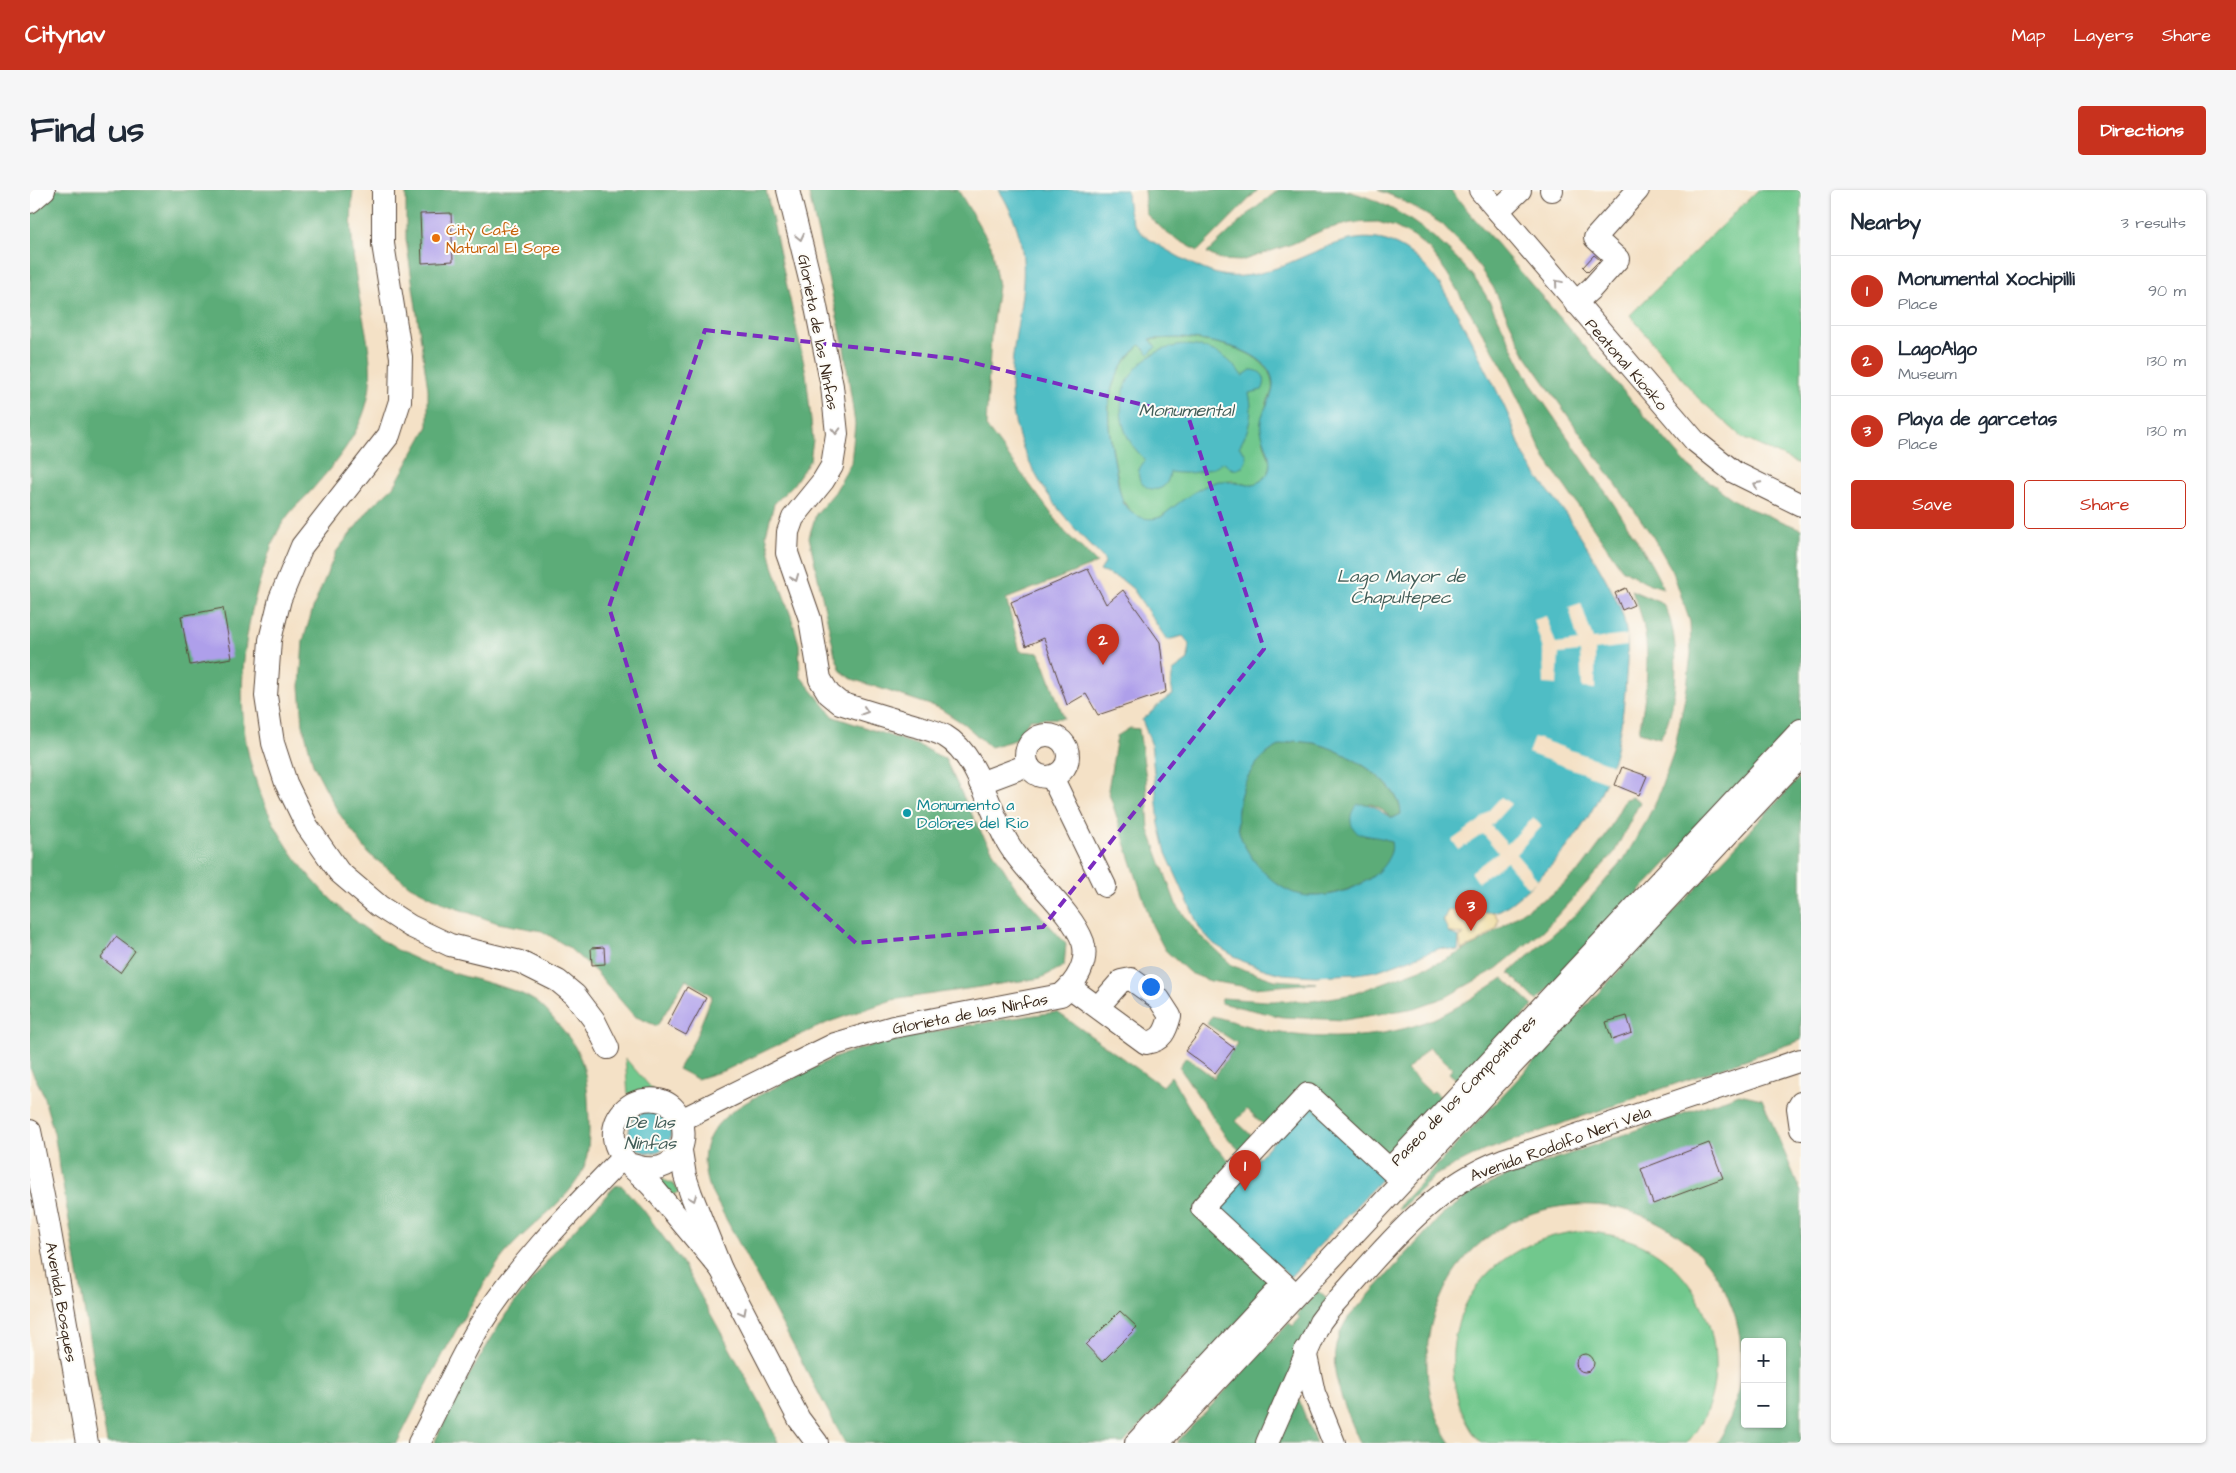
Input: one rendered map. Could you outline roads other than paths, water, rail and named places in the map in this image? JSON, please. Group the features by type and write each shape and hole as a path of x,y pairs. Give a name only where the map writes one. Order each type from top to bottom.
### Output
{"street":[{"path":"30,202 44,190"},
{"path":"383,190 383,244 401,357 400,401 389,436 302,546 280,599 270,640 266,696 273,743 286,783 307,826 339,872 379,906 410,926 450,945 520,962 558,981 575,995 594,1020 608,1048"},
{"name":"Glorieta de las Ninfas","path":"681,1120 835,1044 893,1026 1061,995 1071,988 1084,962 1083,944 1072,920 1020,862 998,826 980,783 959,747 945,736 840,703 829,694 820,679 810,619 788,553 788,532 793,518 823,481 832,466 837,434 832,386 813,292 788,190"},
{"name":"Peatonal Kiosko","path":"1480,190 1670,414 1713,458 1734,472 1801,505"},
{"path":"1498,211 1520,190"},
{"path":"1575,303 1599,281 1618,259 1595,238 1638,190"},
{"name":"Paseo de los Compositores","path":"1136,1443 1290,1289 1801,730"},
{"path":"1043,735 1051,735 1060,740 1065,747 1067,759 1061,771 1052,776 1039,776 1028,765 1027,751 1030,744 1036,738 1043,735"},
{"name":"Paseo de los Compositores","path":"1396,1175 1801,756"},
{"path":"980,783 1028,765"},
{"path":"1052,776 1105,886"},
{"path":"1071,988 1098,1007"},
{"name":"Avenida Rodolfo Neri Vela","path":"1267,1443 1305,1351 1320,1322 1422,1210 1464,1178 1503,1160 1801,1060"},
{"name":"Paseo de los Compositores","path":"1290,1289 1202,1208 1308,1094 1396,1175"},
{"path":"627,1161 644,1169 656,1169 667,1165 680,1151 685,1135 681,1120 671,1106 661,1101 650,1099 630,1105 622,1111 616,1121 614,1135 616,1147 627,1161 655,1189 720,1269"},
{"path":"1801,1103 1798,1108 1801,1129"},
{"name":"Avenida Bosques","path":"30,1131 87,1443"},
{"path":"680,1151 691,1194 720,1269 799,1419 817,1443"},
{"path":"419,1443 480,1326 506,1287 532,1254 627,1161"},
{"name":"Paseo de los Compositores","path":"1158,1443 1290,1289"},
{"path":"1305,1351 1314,1394 1334,1443"},
{"path":"799,1419 806,1443"}],"water":[{"name":"Lago Mayor de Chapultepec","path":"999,190 1127,190 1129,211 1135,226 1140,232 1165,249 1210,272 1241,276 1265,272 1334,244 1357,239 1381,240 1404,249 1415,257 1442,288 1501,399 1526,459 1572,524 1608,583 1623,616 1627,650 1624,705 1620,733 1605,783 1594,807 1564,851 1544,873 1511,903 1494,912 1448,910 1443,920 1449,933 1459,937 1458,951 1441,948 1376,971 1356,974 1315,976 1283,974 1244,962 1214,944 1200,929 1166,853 1159,824 1151,743 1142,720 1173,695 1171,684 1173,671 1188,660 1189,643 1183,636 1167,640 1133,589 1122,580 1100,571 1105,563 1103,558 1053,502 1039,481 1028,459 1019,436 1013,412 1011,386 1023,288 1020,241 1013,217","holes":["1187,338 1241,350 1263,363 1270,372 1273,383 1273,389 1261,423 1261,430 1270,462 1267,474 1263,479 1252,484 1228,481 1215,482 1193,493 1161,517 1150,519 1136,515 1124,504 1119,488 1109,426 1110,398 1113,384 1119,371 1140,345 1149,354 1156,347 1150,339","1295,741 1326,746 1354,760 1381,779 1392,790 1399,802 1401,814 1393,818 1370,805 1358,804 1353,810 1351,822 1357,832 1386,839 1391,842 1392,848 1379,871 1348,890 1312,896 1291,892 1272,880 1264,872 1249,854 1240,835 1237,817 1243,787 1247,778 1257,763 1270,751"]},
{"name":"Monumental","path":"1186,345 1203,347 1218,353 1231,363 1242,376 1251,370 1259,372 1263,376 1264,386 1262,390 1249,393 1250,422 1239,447 1246,457 1246,462 1243,466 1239,469 1234,469 1224,462 1198,472 1170,472 1167,482 1161,488 1154,489 1142,483 1139,476 1140,468 1146,460 1131,443 1123,425 1121,406 1125,388 1133,372 1147,358 1165,349"},
{"path":"1309,1104 1385,1175 1290,1277 1213,1206"},
{"name":"De las Ninfas","path":"654,1111 662,1114 668,1120 671,1132 668,1144 662,1150 646,1153 638,1150 632,1144 629,1128 632,1120 638,1114"}],"place":[{"name":"City Café Natural El Sope","path":"436,238"},
{"name":"LagoAlgo","path":"1103,665"},
{"name":"Monumento a Dolores del Rio","path":"907,813"},
{"name":"Playa de garcetas","path":"1471,931"},
{"name":"Monumental Xochipilli","path":"1245,1191"}]}
